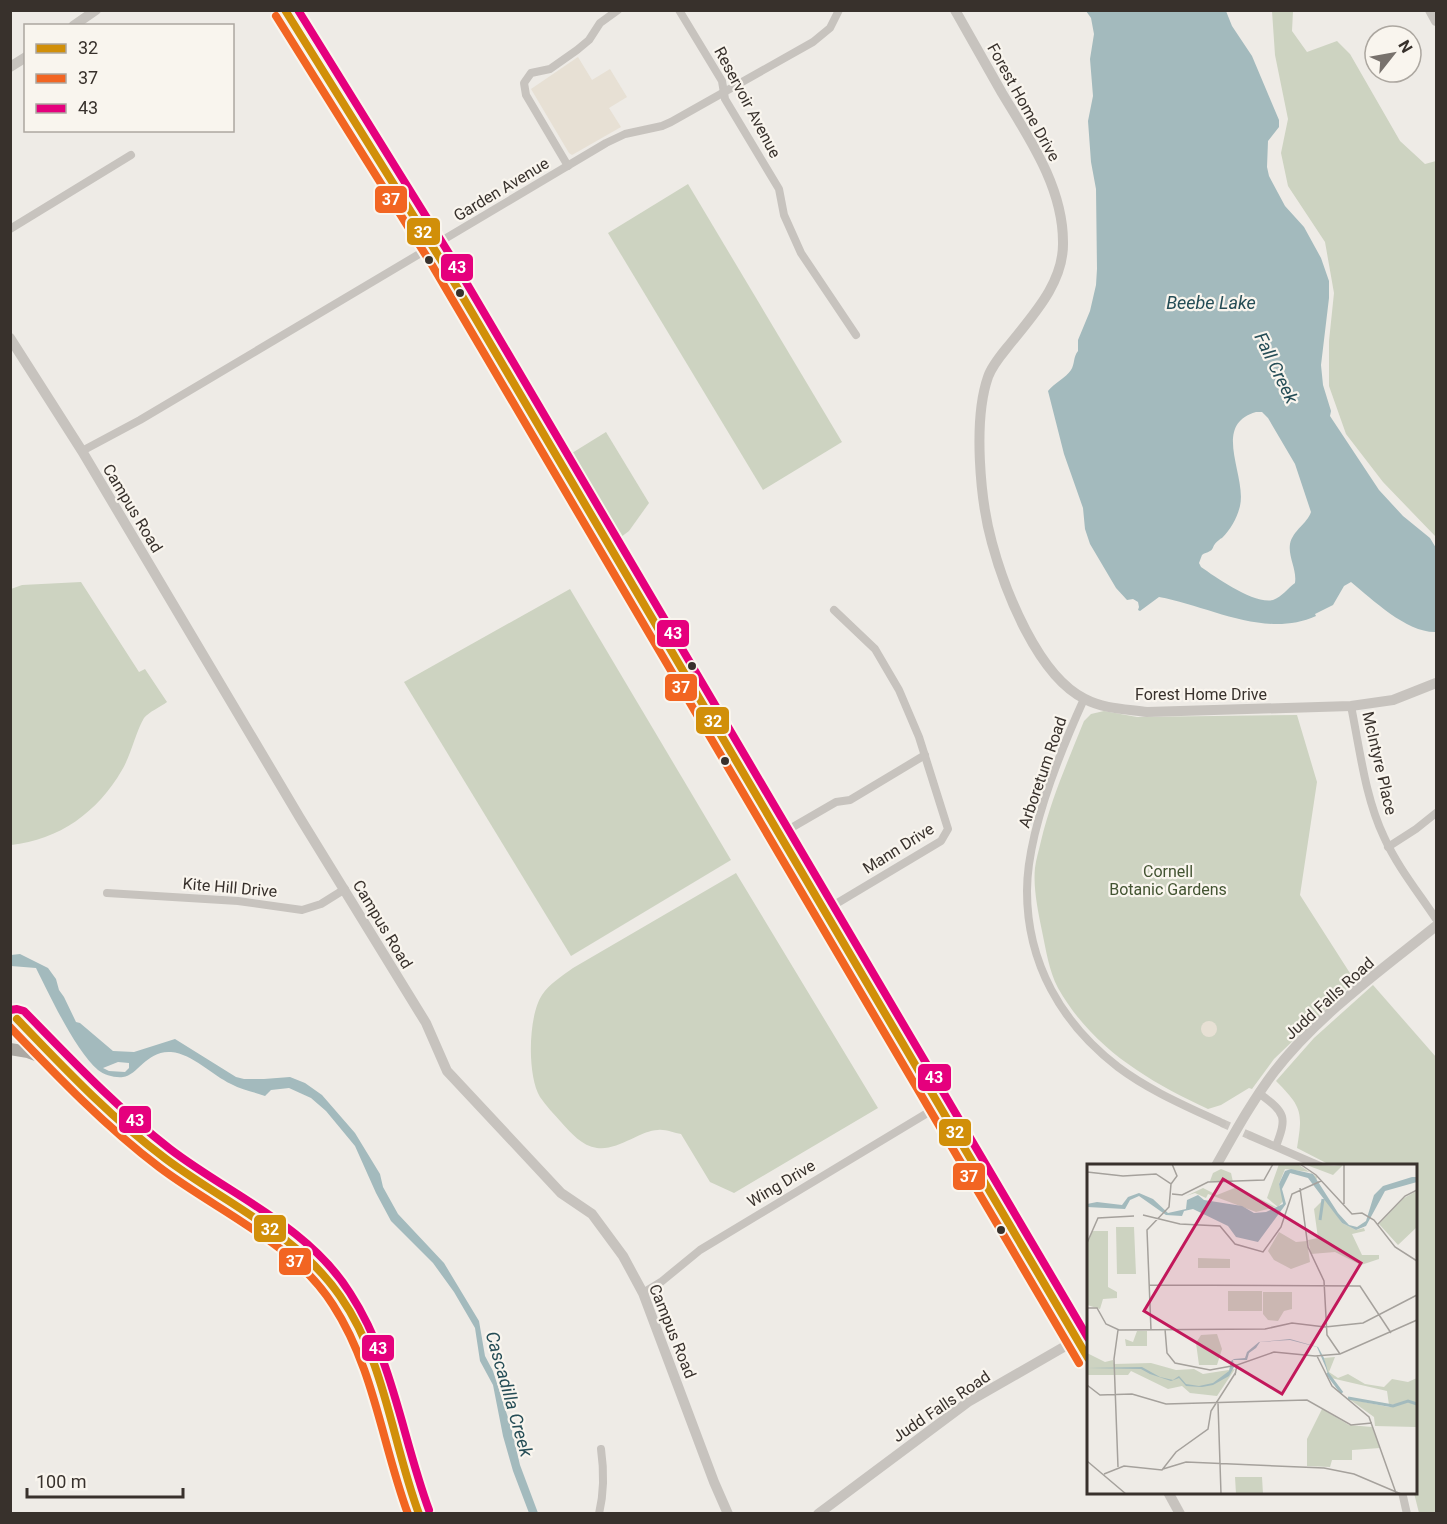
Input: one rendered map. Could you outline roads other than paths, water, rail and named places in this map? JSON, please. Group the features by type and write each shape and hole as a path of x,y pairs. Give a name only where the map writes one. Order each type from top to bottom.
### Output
{"main road":[{"path":"13,1017 102,1105 156,1152 200,1184 277,1232 301,1252 334,1288 355,1320 380,1377 405,1472 419,1514"},
{"path":"10,1049 28,1052 62,1065"}],"street":[{"path":"76,24 96,10"},
{"path":"285,10 433,247 1087,1355"},
{"path":"568,166 526,95 524,83 528,75 550,69 581,47 600,23 618,10"},
{"name":"Reservoir Avenue","path":"679,10 722,81 726,99 779,189 784,215 801,253 856,335"},
{"name":"Garden Avenue","path":"82,451 140,420 616,138 635,130 662,126 813,42 830,28 839,10"},
{"name":"Forest Home Drive","path":"955,10 1032,142 1048,177 1060,216 1062,255 1054,283 1038,309 988,375 980,413 981,470 991,543 1022,622 1042,658 1056,675 1084,699 1118,709 1147,712 1351,706 1394,700 1437,683"},
{"path":"1430,10 1437,21"},
{"path":"10,67 24,58"},
{"path":"10,229 131,155"},
{"name":"Campus Road","path":"10,338 82,451 300,818 426,1023 444,1066 561,1192 584,1207 596,1219 623,1256 643,1293 728,1514"},
{"name":"Mann Drive","path":"824,911 941,841 948,829 910,712 875,649 834,610"},
{"name":"Arboretum Road","path":"1084,699 1053,776 1034,841 1027,889 1029,921 1037,956 1060,1008 1091,1043 1146,1086 1222,1123"},
{"name":"McIntyre Place","path":"1351,706 1374,814 1388,847 1437,919"},
{"path":"779,835 836,802 850,800 925,755"},
{"path":"1388,847 1437,813"},
{"name":"Kite Hill Drive","path":"107,893 238,901 302,910 321,904 345,889"},
{"name":"Judd Falls Road","path":"1217,1164 1274,1073 1320,1023 1375,975 1437,926"},
{"path":"1260,1094 1278,1107 1282,1113 1283,1127 1276,1146"},
{"name":"Wing Drive","path":"643,1293 661,1282 700,1250 939,1106"},
{"path":"1251,1136 1316,1164"},
{"name":"Judd Falls Road","path":"818,1514 968,1402 1087,1334"},
{"path":"599,1514 603,1465 601,1449"},
{"path":"1169,1494 1180,1514"},
{"path":"1402,1494 1407,1514"}],"water":[{"name":"Beebe Lake","path":"1086,11 1226,11 1232,26 1252,56 1279,120 1279,127 1268,141 1269,176 1285,206 1304,227 1321,258 1329,281 1321,365 1323,385 1331,411 1330,416 1379,490 1403,516 1430,538 1436,548 1436,632 1425,631 1402,621 1351,582 1344,586 1333,605 1315,614 1316,616 1297,622 1277,624 1257,622 1159,597 1140,611 1138,602 1133,599 1127,600 1116,588 1090,544 1085,529 1083,508 1064,454 1048,391 1072,368 1078,351 1078,340 1090,311 1096,285 1096,189 1091,162 1088,121 1093,96 1090,59 1094,34 1091,18","holes":["1256,412 1262,412 1268,418 1295,464 1311,512 1290,544 1295,583 1273,600 1246,594 1216,577 1201,567 1199,563 1202,555 1211,550 1228,531 1240,506 1241,494 1233,439 1236,428 1243,418"]},
{"path":"20,954 48,968 56,979 59,990 76,1022 113,1051 134,1052 175,1039 236,1077 264,1079 290,1077 305,1083 322,1095 355,1133 380,1174 383,1187 398,1214 444,1263 479,1321 485,1356 493,1371 511,1427 520,1465 538,1513 529,1513 513,1471 503,1436 493,1385 480,1361 475,1328 454,1292 433,1263 391,1221 355,1146 326,1111 311,1098 289,1088 271,1090 265,1096 239,1088 187,1057 171,1052 155,1055 123,1077 113,1077 103,1073 89,1061 72,1036 36,968 11,966 11,955","holes":["118,1062 129,1063 129,1068 125,1072 109,1071 103,1068"]}],"tunnel":[{"path":"1222,1123 1251,1136"}],"water label":[{"name":"Fall Creek","path":"1276,368"},
{"name":"Cascadilla Creek","path":"509,1394"}],"park label":[{"name":"Cornell Botanic Gardens","path":"1168,880"}]}
